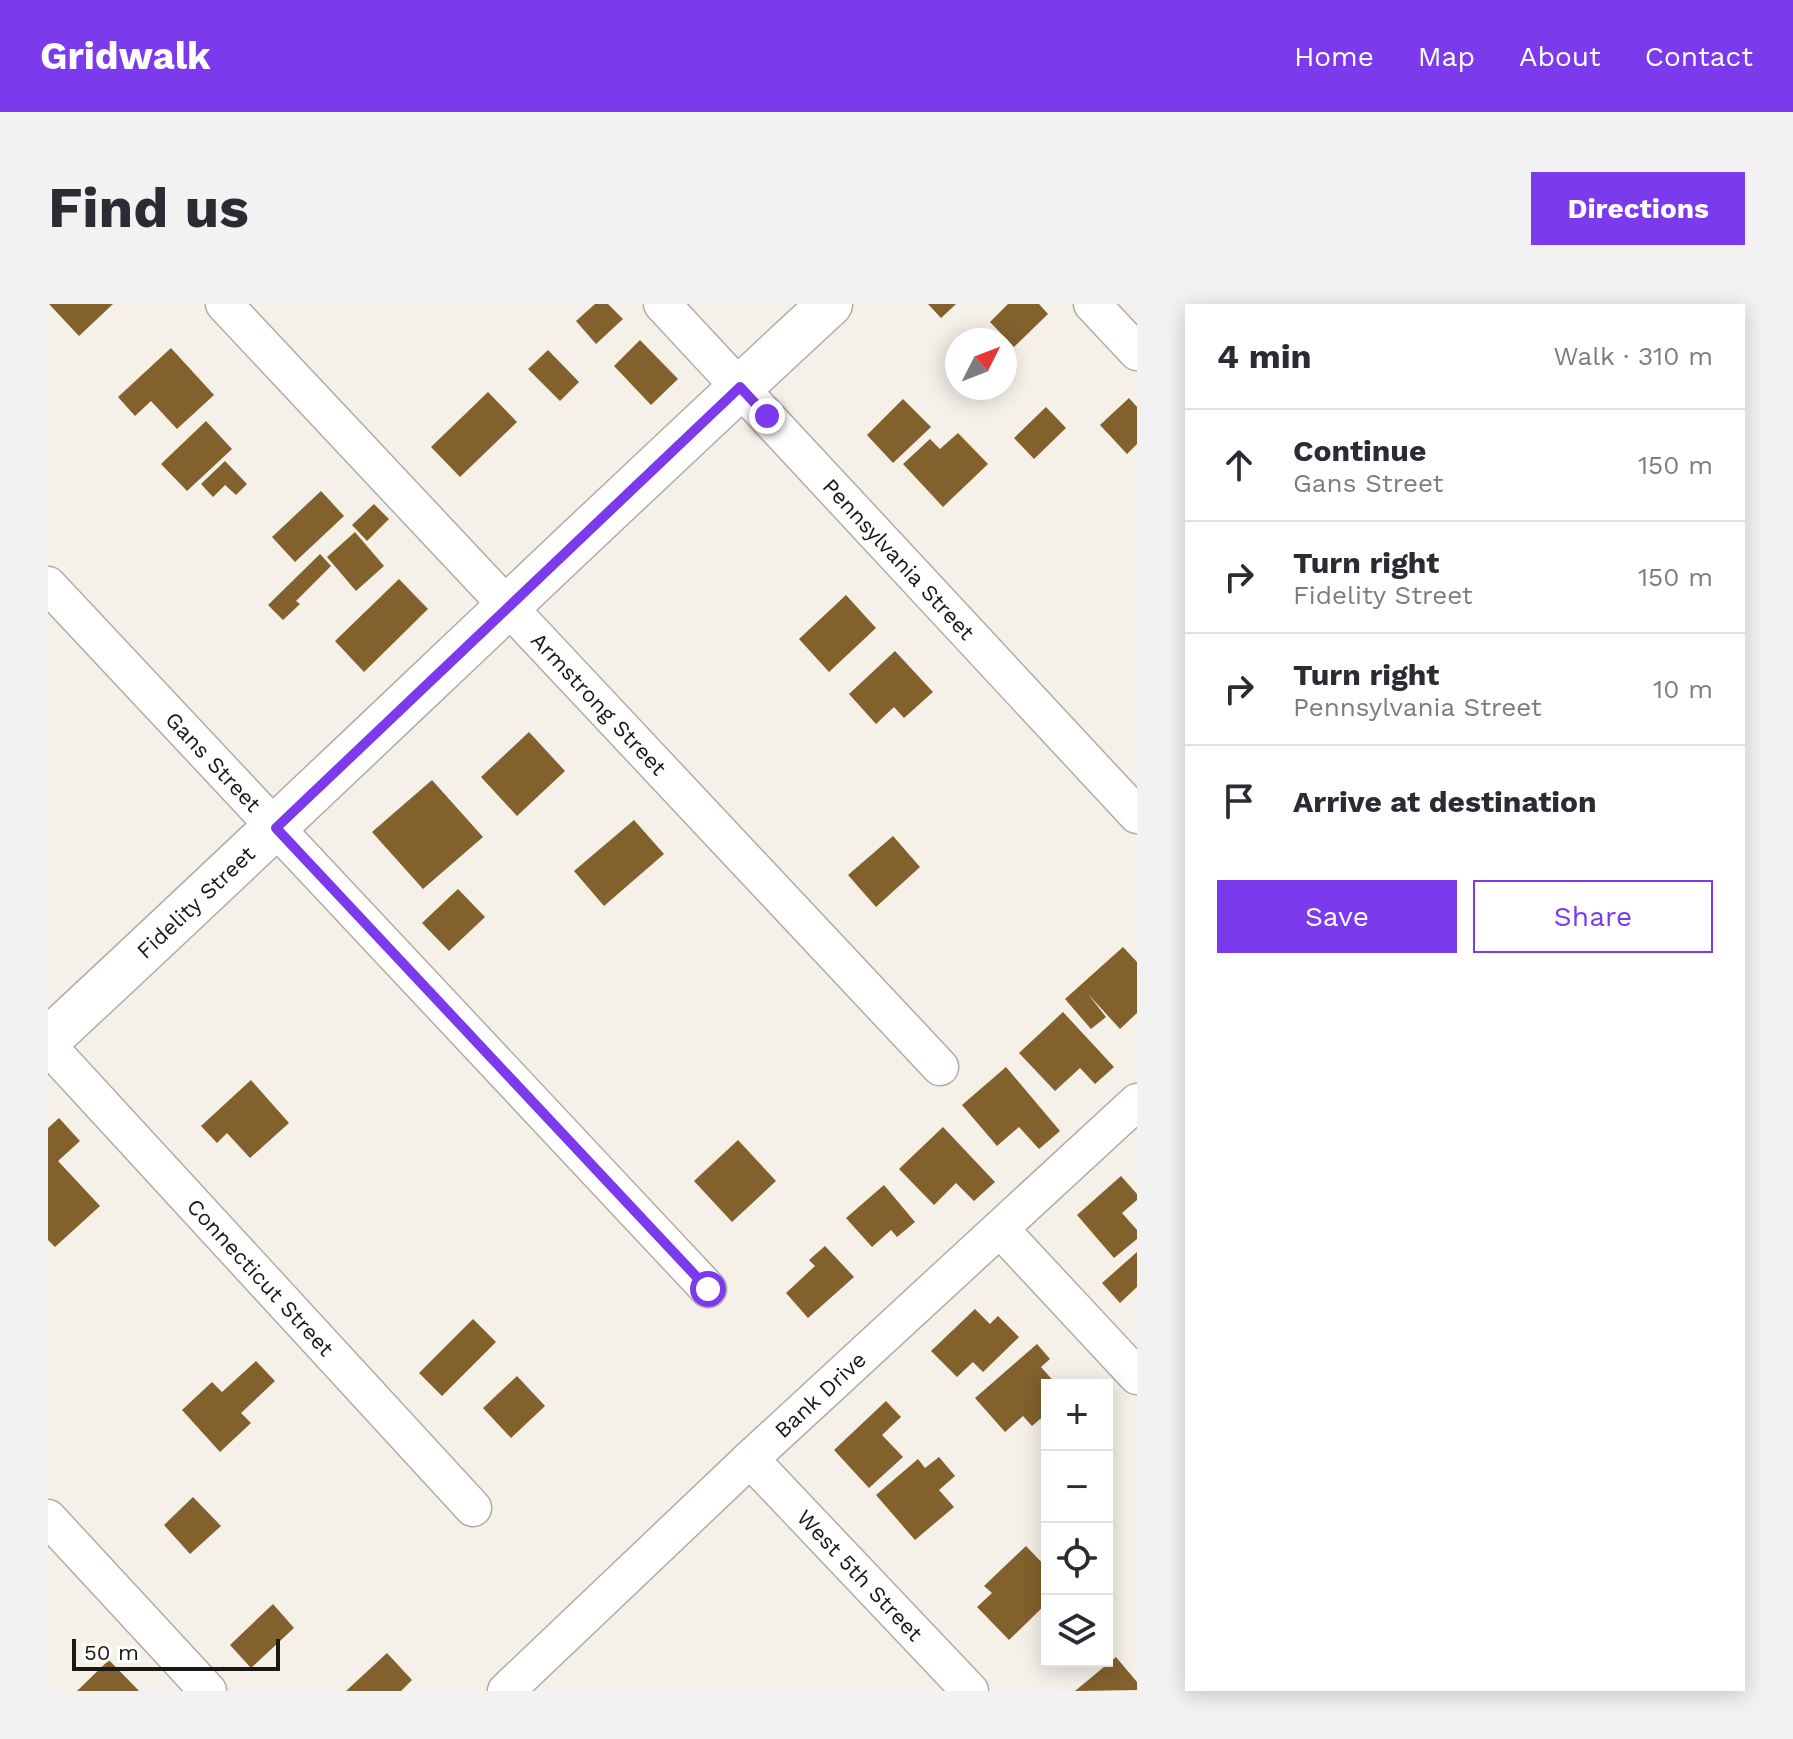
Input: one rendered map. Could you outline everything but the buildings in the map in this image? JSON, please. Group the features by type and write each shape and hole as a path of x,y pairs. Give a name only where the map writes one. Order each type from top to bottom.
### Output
{"main road":[{"name":"Fidelity Street","path":"48,1040 830,304"}],"street":[{"name":"Armstrong Street","path":"224,304 940,1067"},
{"name":"Pennsylvania Street","path":"662,304 1137,815"},
{"path":"1092,304 1137,352"},
{"name":"Gans Street","path":"48,585 708,1289"},
{"name":"Connecticut Street","path":"48,1046 473,1508"},
{"name":"Bank Drive","path":"509,1690 750,1459 1137,1102"},
{"path":"1001,1230 1137,1376"},
{"name":"West 5th Street","path":"750,1459 970,1691"},
{"path":"48,1518 208,1691"}],"route":[{"path":"708,1289 276,828 740,387 767,416"}]}
